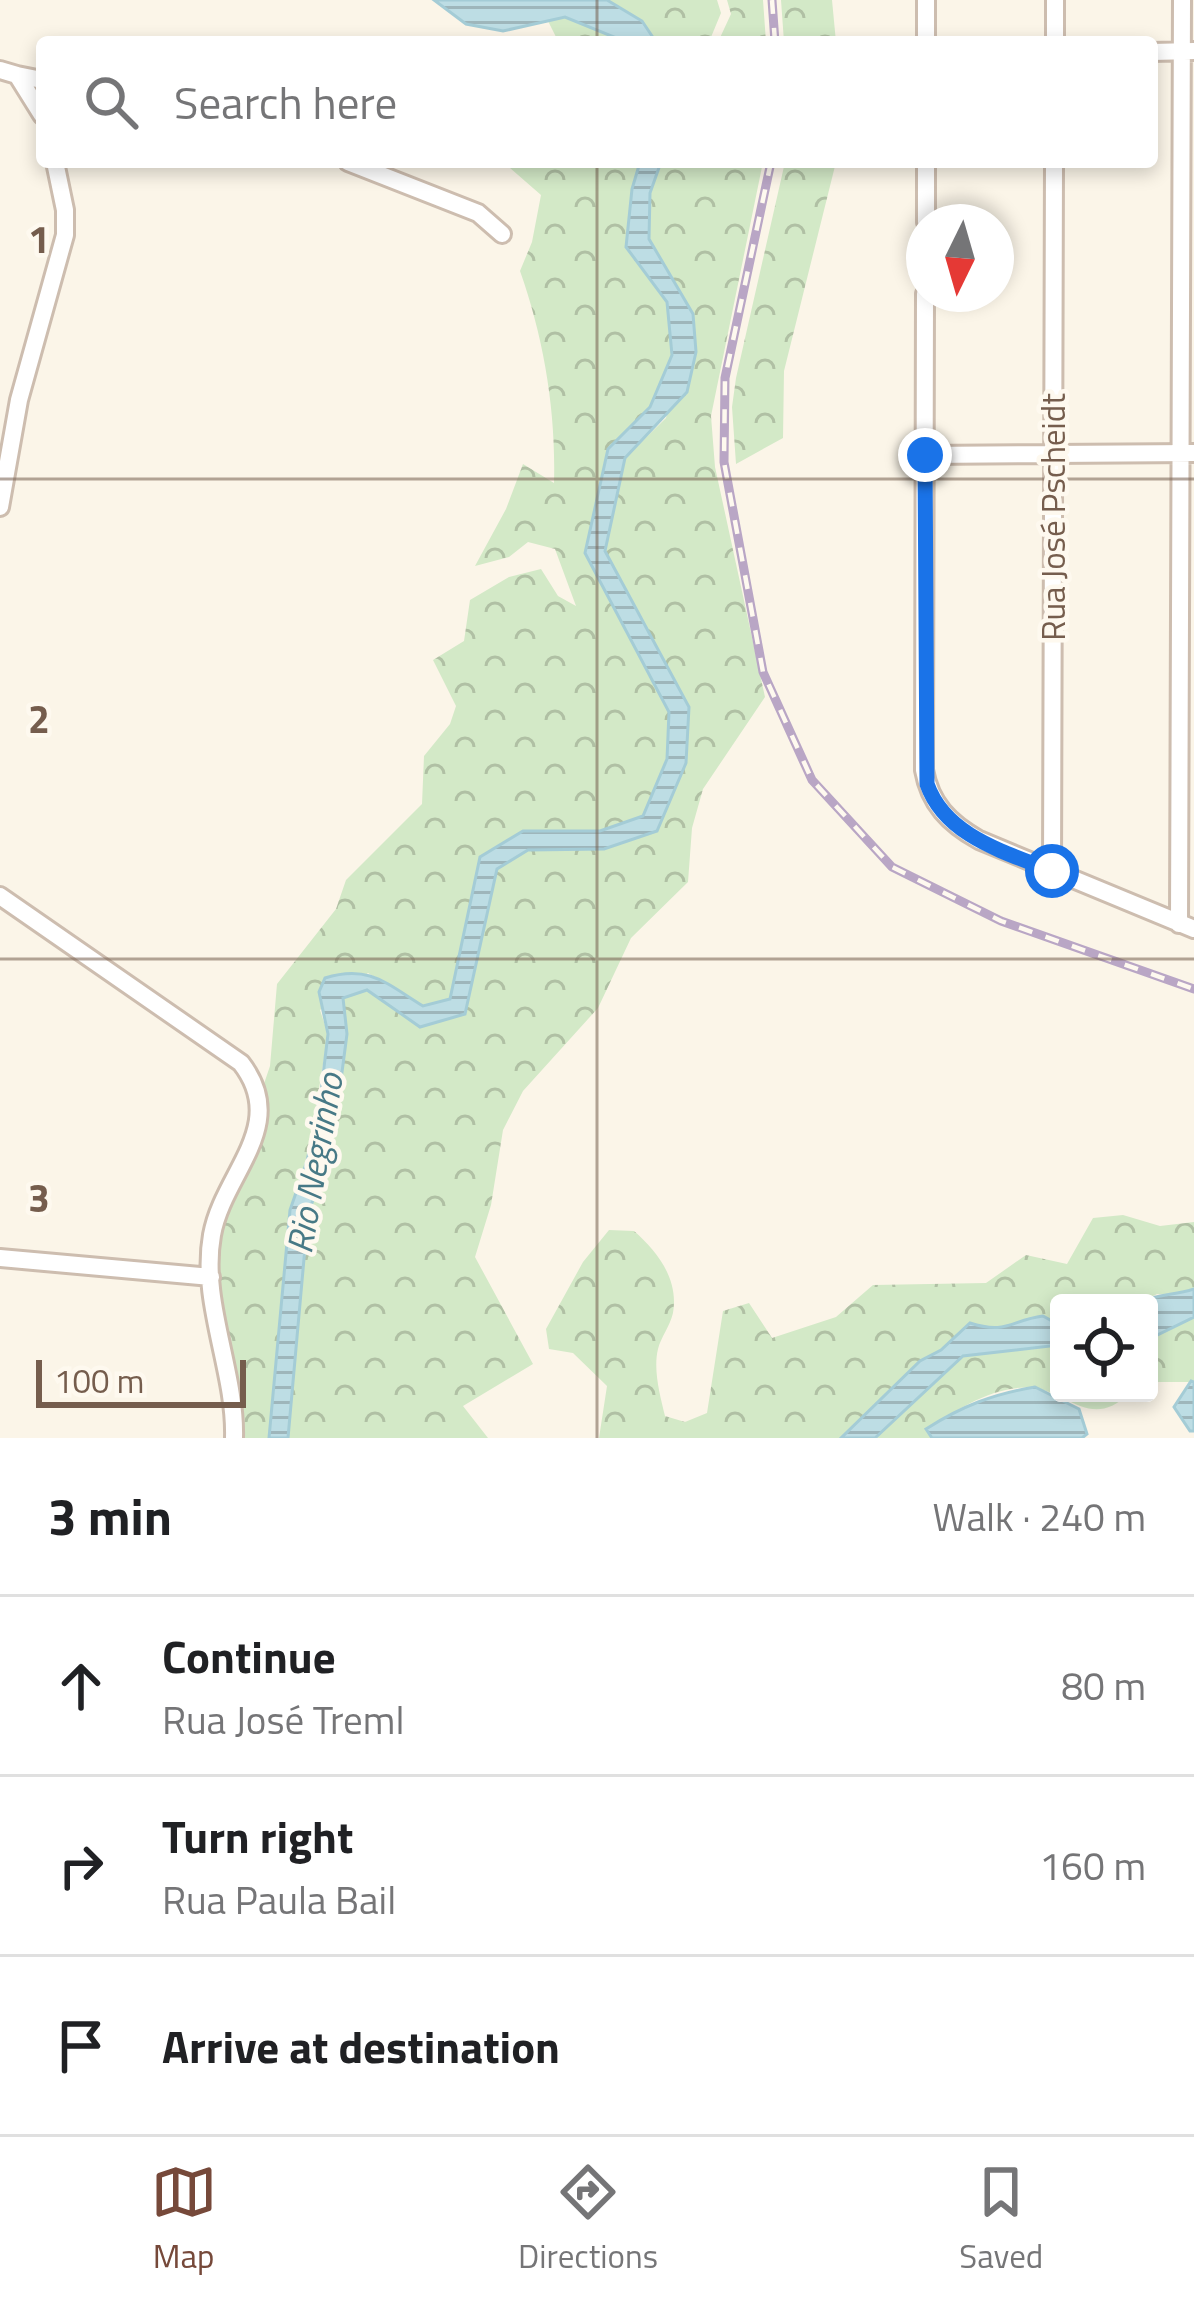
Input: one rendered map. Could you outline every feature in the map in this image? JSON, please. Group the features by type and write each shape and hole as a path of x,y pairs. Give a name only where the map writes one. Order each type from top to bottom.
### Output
{"street":[{"path":"926,0 926,36"},
{"path":"1054,36 1055,0"},
{"path":"926,312 924,770 937,806 961,830 1187,926 1188,51 1182,0"},
{"path":"1158,52 1188,51"},
{"path":"9,72 36,107"},
{"path":"0,507 19,400 65,235 56,168"},
{"path":"363,168 478,213 502,234"},
{"path":"926,168 926,204"},
{"name":"Rua José Pscheidt","path":"1052,871 1054,168"},
{"path":"925,455 1187,453"},
{"path":"0,896 241,1063 255,1081 258,1121 250,1150 220,1207 212,1237 211,1276 235,1411 235,1438"},
{"path":"0,1258 211,1276"}],"green space":[{"path":"607,0 717,0 721,13 711,36 652,36 642,21"},
{"path":"727,0 763,0 766,36 721,36 731,14"},
{"path":"781,0 832,0 835,36 784,36"},
{"path":"565,17 614,36 556,36 548,21"},
{"path":"510,168 638,168 626,247 667,302 672,355 650,407 608,449 585,553 669,712 668,759 643,816 600,831 523,831 480,857 450,999 424,1006 368,973 320,1010 328,1034 307,1161 290,1211 269,1438 225,1438 235,1411 212,1237 270,1066 277,984 336,909 346,880 422,804 424,756 450,724 456,706 433,660 464,641 470,600 509,577 541,569 558,596 576,606 555,549 528,542 509,557 475,566 506,509 523,464 554,483 547,376 520,271 532,242 541,195"},
{"path":"659,168 762,168 711,416 715,467 765,697 703,789 692,828 688,882 631,938 598,1008 523,1091 503,1130 491,1205 475,1257 533,1364 463,1406 488,1438 288,1438 308,1214 325,1166 347,1034 343,998 367,990 420,1026 465,1014 496,869 528,850 604,849 657,831 686,763 655,651 605,551 625,458 666,418 693,313 648,239 650,193"},
{"path":"784,168 835,168 784,371 783,438 736,464 732,407"},
{"path":"1123,1215 1160,1226 1194,1222 1194,1289 1176,1295 1050,1294 1050,1322 1033,1317 1013,1327 988,1329 920,1361 841,1438 599,1438 607,1386 573,1353 549,1349 546,1329 583,1262 609,1230 634,1231 658,1257 673,1289 673,1313 658,1349 657,1374 665,1416 685,1422 707,1413 723,1311 749,1303 772,1338 836,1317 873,1285 986,1283 1026,1255 1067,1264 1093,1218"},
{"path":"1194,1317 1194,1382 1158,1382 1158,1335"},
{"path":"1050,1346 1050,1393 1033,1388 1005,1390 927,1429 932,1438 875,1438 963,1356"},
{"path":"1071,1402 1118,1402 1103,1409"}],"water":[{"path":"434,0 607,0 642,21 652,36 611,36 565,17 503,31 466,24"},
{"name":"Rio Negrinho","path":"638,168 659,168 650,193 649,239 693,314 696,352 687,392 625,458 605,551 689,707 686,763 657,831 604,849 528,850 497,869 465,1014 420,1027 367,990 343,998 347,1034 325,1166 308,1214 288,1438 269,1438 290,1210 307,1161 321,1092 328,1034 319,992 325,978 366,975 423,1006 450,999 480,857 523,831 600,831 643,816 667,759 669,712 585,553 608,449 650,407 672,355 667,302 626,247"},
{"path":"1194,1289 1194,1317 1158,1335 1158,1297"},
{"path":"1043,1316 1050,1320 1050,1346 963,1356 875,1438 841,1438 920,1361 941,1350 970,1323 1001,1327"},
{"path":"1194,1382 1194,1431 1174,1407"},
{"path":"1035,1387 1050,1394 1050,1402 1079,1409 1087,1434 1082,1438 932,1438 926,1429 1005,1393"}],"railway":[{"path":"772,0 775,36"},
{"path":"770,168 725,378 724,462 763,672 812,780 892,867 1001,921 1194,989"}],"route":[{"path":"925,455 927,784 937,806 961,830 1052,871"}]}
